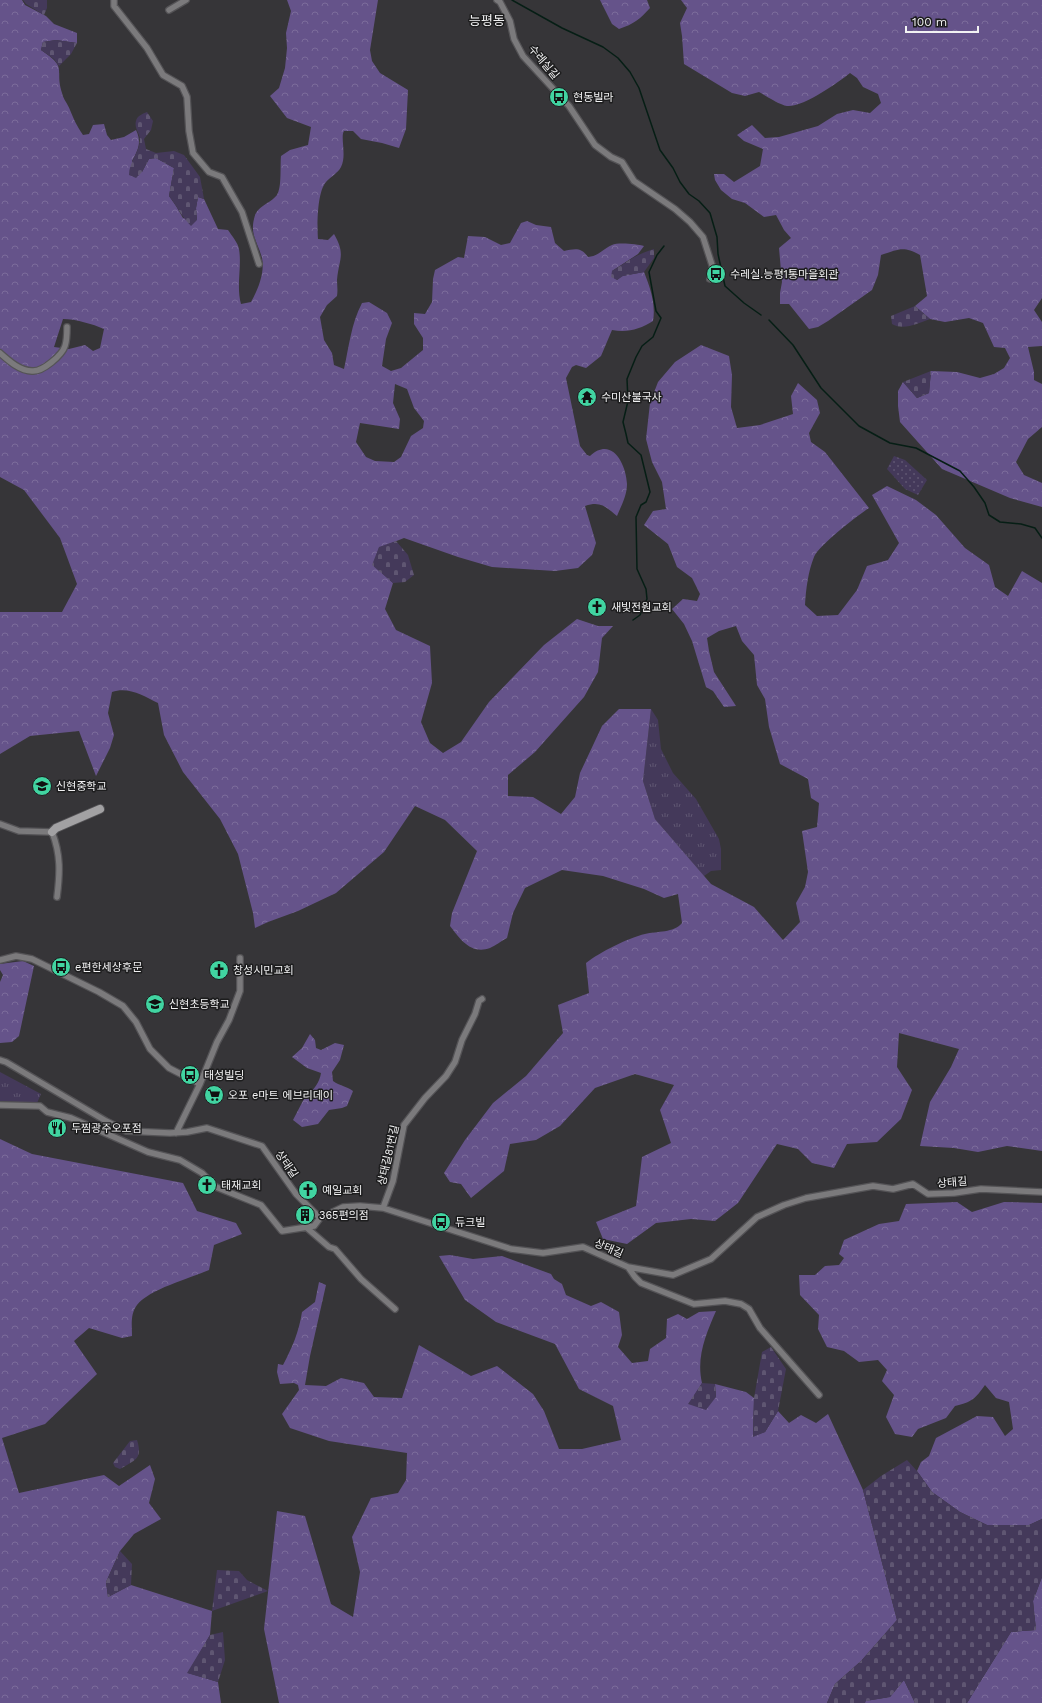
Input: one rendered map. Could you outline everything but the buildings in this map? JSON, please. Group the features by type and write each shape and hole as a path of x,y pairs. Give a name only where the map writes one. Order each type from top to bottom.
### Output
{"street":[{"path":"114,0 114,6 147,48 163,75 182,86 187,98 189,131 193,154 209,172 222,177 242,212 259,264"},
{"path":"169,10 186,0"},
{"name":"수레실길","path":"497,0 500,2 510,21 514,39 523,56 569,106 594,145 611,157 622,162 634,181 675,209 690,222 703,237 713,268 710,279"},
{"path":"0,353 10,362 33,372 45,368 65,346 67,327"},
{"path":"0,824 19,831 52,832 56,828 100,809"},
{"path":"52,832 58,846 60,874 57,897"},
{"path":"0,958 16,956 32,959 99,992 123,1006 136,1022 150,1049 169,1068 181,1076 200,1084"},
{"path":"176,1132 200,1084 240,991 240,958"},
{"name":"상태길81번길","path":"383,1208 393,1181 404,1125 425,1098 446,1076 455,1062 457,1050 475,1014 479,1001 482,999"},
{"name":"상태길","path":"0,1060 6,1062 106,1121 126,1131 176,1132 207,1128 262,1146 296,1194 320,1218 343,1207 360,1206 383,1208 511,1248 543,1253 583,1247 628,1267 672,1275 711,1259 758,1217 806,1198 873,1186 892,1189 913,1184 928,1194 954,1193 981,1189 1042,1192"},
{"path":"0,1105 40,1106 47,1112 71,1118 129,1142 148,1152 180,1160 202,1173 216,1187 261,1205 282,1231 314,1226 320,1218"},
{"path":"129,1142 134,1132"},
{"path":"307,1228 329,1247 335,1249 361,1279 395,1309"},
{"name":"상태길","path":"628,1267 641,1283 694,1304 725,1301 741,1304 749,1309 760,1328 819,1394"}],"green space":[{"path":"0,0 22,0 25,5 46,16 54,24 77,33 77,43 56,40 43,42 41,50 50,56 58,65 60,85 63,95 79,129 83,135 89,134 93,125 104,124 107,135 111,140 124,137 136,130 139,142 132,161 142,172 149,159 156,158 174,168 169,196 183,218 197,220 196,208 198,197 204,199 218,229 228,230 238,247 240,256 239,290 241,304 251,302 263,269 262,258 253,230 255,215 260,208 277,195 279,191 281,156 290,150 308,145 311,127 287,118 270,96 279,88 285,68 287,48 286,33 291,11 287,0 378,0 370,50 372,61 380,73 408,90 406,129 399,148 361,139 353,131 344,131 343,163 338,171 326,182 321,193 319,201 318,239 328,240 334,234 341,252 337,280 337,296 327,305 320,317 324,340 332,353 334,365 344,369 358,311 362,303 369,302 387,313 392,323 386,339 382,366 391,371 401,368 423,350 423,338 414,324 414,313 425,314 432,302 435,270 458,257 464,258 468,236 485,237 501,245 510,243 521,223 527,221 536,225 551,227 555,243 564,251 575,249 580,250 588,257 595,255 615,244 644,246 638,254 612,271 617,280 622,276 644,272 654,308 653,321 634,330 612,330 601,356 586,368 576,365 572,367 566,378 580,446 587,455 590,456 605,449 616,455 624,468 627,484 625,497 617,516 599,504 585,506 596,543 592,555 578,568 555,571 492,567 404,538 379,548 373,565 393,583 385,609 396,630 430,646 432,683 421,722 430,743 443,753 461,742 489,702 544,645 577,619 598,626 613,626 602,638 598,672 584,697 535,752 508,775 508,796 533,797 561,814 575,797 580,773 602,726 619,709 651,709 643,781 655,819 711,884 754,907 783,940 800,922 796,903 805,887 808,872 802,831 817,827 819,803 811,798 808,779 780,764 769,727 765,699 757,685 754,655 742,641 736,626 719,631 707,638 714,672 736,706 724,707 713,691 706,687 692,641 684,624 672,609 683,599 697,601 700,594 692,578 677,567 668,544 644,525 653,511 666,509 662,482 652,462 646,439 650,403 658,382 675,362 701,345 729,356 732,375 731,407 737,428 760,425 793,414 791,396 798,383 817,400 820,413 809,433 811,442 825,452 869,508 830,539 814,557 810,569 805,605 817,616 838,615 857,590 867,566 888,560 899,543 872,495 887,486 916,500 936,515 965,548 989,565 995,587 1008,596 1022,571 1042,583 1042,1151 1007,1146 978,1152 954,1148 920,1146 930,1102 951,1067 959,1049 899,1033 897,1067 912,1090 901,1119 877,1142 847,1144 834,1168 812,1163 798,1149 777,1144 738,1203 715,1221 691,1219 656,1223 627,1244 603,1239 596,1222 636,1206 642,1157 671,1143 660,1110 674,1085 635,1074 595,1088 560,1126 536,1140 510,1144 504,1171 471,1198 461,1184 450,1182 444,1173 465,1140 493,1103 526,1076 563,1033 558,1005 589,993 586,963 606,950 623,942 645,934 675,929 679,926 682,923 678,894 664,898 644,889 603,876 562,870 525,888 513,913 507,938 490,948 483,950 472,948 462,941 450,926 452,913 477,851 445,820 415,806 384,852 336,893 298,911 255,928 253,913 238,854 220,819 183,772 164,735 158,703 130,691 118,690 112,692 108,713 114,735 110,748 96,776 79,731 30,736 0,754 0,612 62,612 77,584 60,538 24,490 0,477","holes":["63,319 84,322 104,329 100,348 93,351 85,345 69,349 54,347","395,384 407,389 414,408 424,421 423,428 411,436 401,457 394,462 375,461 366,457 356,442 360,423 399,429 400,419 393,403"]},
{"path":"23,0 47,0 47,8 44,15 26,4"},
{"path":"600,0 647,0 650,8 636,21 619,29 612,24"},
{"path":"681,0 1042,0 1042,298 1034,310 1042,322 1042,346 1028,347 1034,372 1034,380 1042,384 1042,427 1028,439 1016,462 1024,475 1042,483 1042,507 1010,498 942,469 900,422 898,391 903,382 917,398 929,393 931,371 957,372 980,378 994,374 1004,368 1010,358 1005,348 994,347 983,323 969,318 945,322 930,319 915,306 927,296 920,255 909,250 901,249 881,255 878,275 872,290 828,321 818,327 809,329 789,304 780,304 782,282 779,248 791,238 784,230 776,215 764,217 745,203 732,199 721,190 715,180 714,174 724,174 734,182 760,166 763,149 744,141 737,135 752,125 765,138 779,137 818,126 837,114 853,110 870,113 881,103 878,94 863,87 857,78 850,73 820,94 794,106 781,104 759,92 745,96 732,93 684,64 680,23 687,8"},
{"path":"56,40 77,43 71,54 59,66 54,59 41,50 43,42"},
{"path":"147,112 153,121 151,130 144,139 146,149 156,153 174,151 184,155 200,177 204,199 198,197 196,208 197,220 191,226 169,196 174,168 156,158 149,159 142,172 136,178 129,175 129,170 138,149 140,140 136,121 139,116"},
{"path":"654,249 654,258 644,272 623,276 617,280 611,277 612,271 636,256"},
{"path":"915,306 930,319 906,327 892,324 891,316"},
{"path":"931,371 929,393 917,398 903,382"},
{"path":"894,456 905,460 927,480 918,495 905,489 887,469"},
{"path":"396,541 408,555 414,575 405,582 393,583 372,565 379,547"},
{"path":"651,709 658,720 661,749 673,773 696,799 719,839 721,849 721,870 711,871 704,876 655,819 643,781"},
{"path":"23,961 34,966 19,1036 12,1042 0,1043 0,982 3,975 0,970 0,964"},
{"path":"310,1034 315,1040 316,1048 321,1050 335,1043 344,1045 340,1060 332,1072 333,1081 353,1091 347,1106 329,1110 318,1124 302,1127 293,1120 306,1095 316,1086 321,1073 307,1068 292,1057 302,1048"},
{"path":"0,1072 41,1094 37,1103 0,1101"},
{"path":"0,1139 32,1154 183,1183 197,1211 236,1223 242,1234 214,1245 209,1270 160,1289 142,1300 133,1312 132,1336 122,1338 89,1328 74,1341 97,1374 45,1424 2,1438 19,1493 104,1475 119,1486 150,1465 155,1479 149,1503 161,1519 134,1534 120,1551 106,1582 108,1597 131,1585 212,1611 210,1635 188,1673 218,1682 221,1703 0,1703"},
{"path":"957,1202 972,1212 1004,1202 1042,1203 1042,1519 1029,1525 987,1525 960,1512 932,1492 917,1471 921,1462 929,1456 936,1438 977,1416 993,1417 1005,1436 1013,1429 1009,1402 996,1398 985,1385 973,1399 955,1406 946,1418 918,1429 912,1437 895,1434 886,1417 894,1395 882,1381 887,1370 878,1360 859,1362 844,1351 827,1347 818,1329 819,1315 800,1295 799,1275 815,1275 825,1266 839,1265 844,1258 839,1254 844,1240 879,1224 899,1221 906,1204"},
{"path":"450,1255 473,1259 502,1256 551,1274 554,1279 562,1284 566,1295 591,1306 601,1302 619,1312 622,1335 618,1347 632,1363 648,1361 650,1349 666,1338 667,1319 678,1314 687,1319 699,1312 716,1311 701,1355 700,1373 702,1383 689,1404 716,1397 715,1384 746,1392 754,1398 753,1436 765,1432 778,1411 789,1423 801,1415 816,1423 828,1414 863,1490 897,1620 861,1661 835,1684 827,1703 279,1703 264,1629 277,1511 305,1516 331,1604 353,1617 360,1572 352,1537 371,1498 398,1493 406,1480 407,1453 329,1441 290,1428 282,1414 299,1390 298,1385 294,1383 280,1384 277,1372 278,1364 283,1365 289,1352 297,1333 302,1312 315,1302 319,1282 326,1285 305,1385 326,1386 341,1378 364,1383 374,1397 402,1398 419,1345 471,1376 497,1366 533,1394 544,1411 559,1449 582,1449 621,1440 613,1406 579,1389 555,1344 496,1322 465,1300 439,1256"},
{"path":"771,1347 786,1369 778,1411 765,1432 753,1437 754,1398 762,1352"},
{"path":"702,1383 715,1384 716,1397 706,1410 688,1404"},
{"path":"137,1440 139,1451 134,1461 120,1469 115,1467 113,1463 130,1441"},
{"path":"907,1460 932,1492 960,1512 987,1525 1029,1525 1042,1519 1042,1577 1033,1601 1036,1630 1011,1632 967,1703 915,1703 904,1680 890,1697 866,1701 865,1703 827,1703 835,1684 861,1661 897,1620 863,1490 881,1476"},
{"path":"120,1551 132,1564 131,1585 108,1597 106,1582"},
{"path":"217,1570 239,1571 247,1580 268,1591 212,1611"},
{"path":"1042,1577 1042,1703 967,1703 1011,1632 1036,1630 1033,1601"},
{"path":"223,1632 225,1660 218,1682 187,1673 210,1635"},
{"path":"904,1680 915,1703 865,1703 865,1701 890,1697"}],"waterway":[{"path":"512,0 562,28 603,47 618,58 630,72 639,88 660,150 689,194 699,201 710,213 717,237 718,254 725,286 744,303 761,315"},
{"path":"633,620 640,615 647,599 646,589 637,569 636,517 641,505 646,502 650,492 641,455 628,443 623,422 628,401 627,379 642,346 653,337 661,318 656,311 649,272 657,255 664,246"},
{"path":"769,320 793,345 821,388 859,426 890,443 916,448 960,471 985,503 989,515 1000,522 1021,524 1035,528 1042,538"}],"place":[{"name":"현동빌라","path":"559,97"},
{"name":"수레실.능평1통마을회관","path":"716,274"},
{"name":"수미산불국사","path":"587,397"},
{"name":"새빛전원교회","path":"597,607"},
{"name":"신현중학교","path":"42,786"},
{"name":"e편한세상후문","path":"61,967"},
{"name":"창성시민교회","path":"219,970"},
{"name":"신현초등학교","path":"155,1004"},
{"name":"태성빌딩","path":"190,1075"},
{"name":"오포 e마트 에브리데이","path":"214,1095"},
{"name":"두찜광주오포점","path":"57,1128"},
{"name":"태재교회","path":"207,1185"},
{"name":"예일교회","path":"308,1190"},
{"name":"365편의점","path":"305,1215"},
{"name":"듀크빌","path":"441,1222"}],"district":[{"name":"능평동","path":"487,20"}]}
